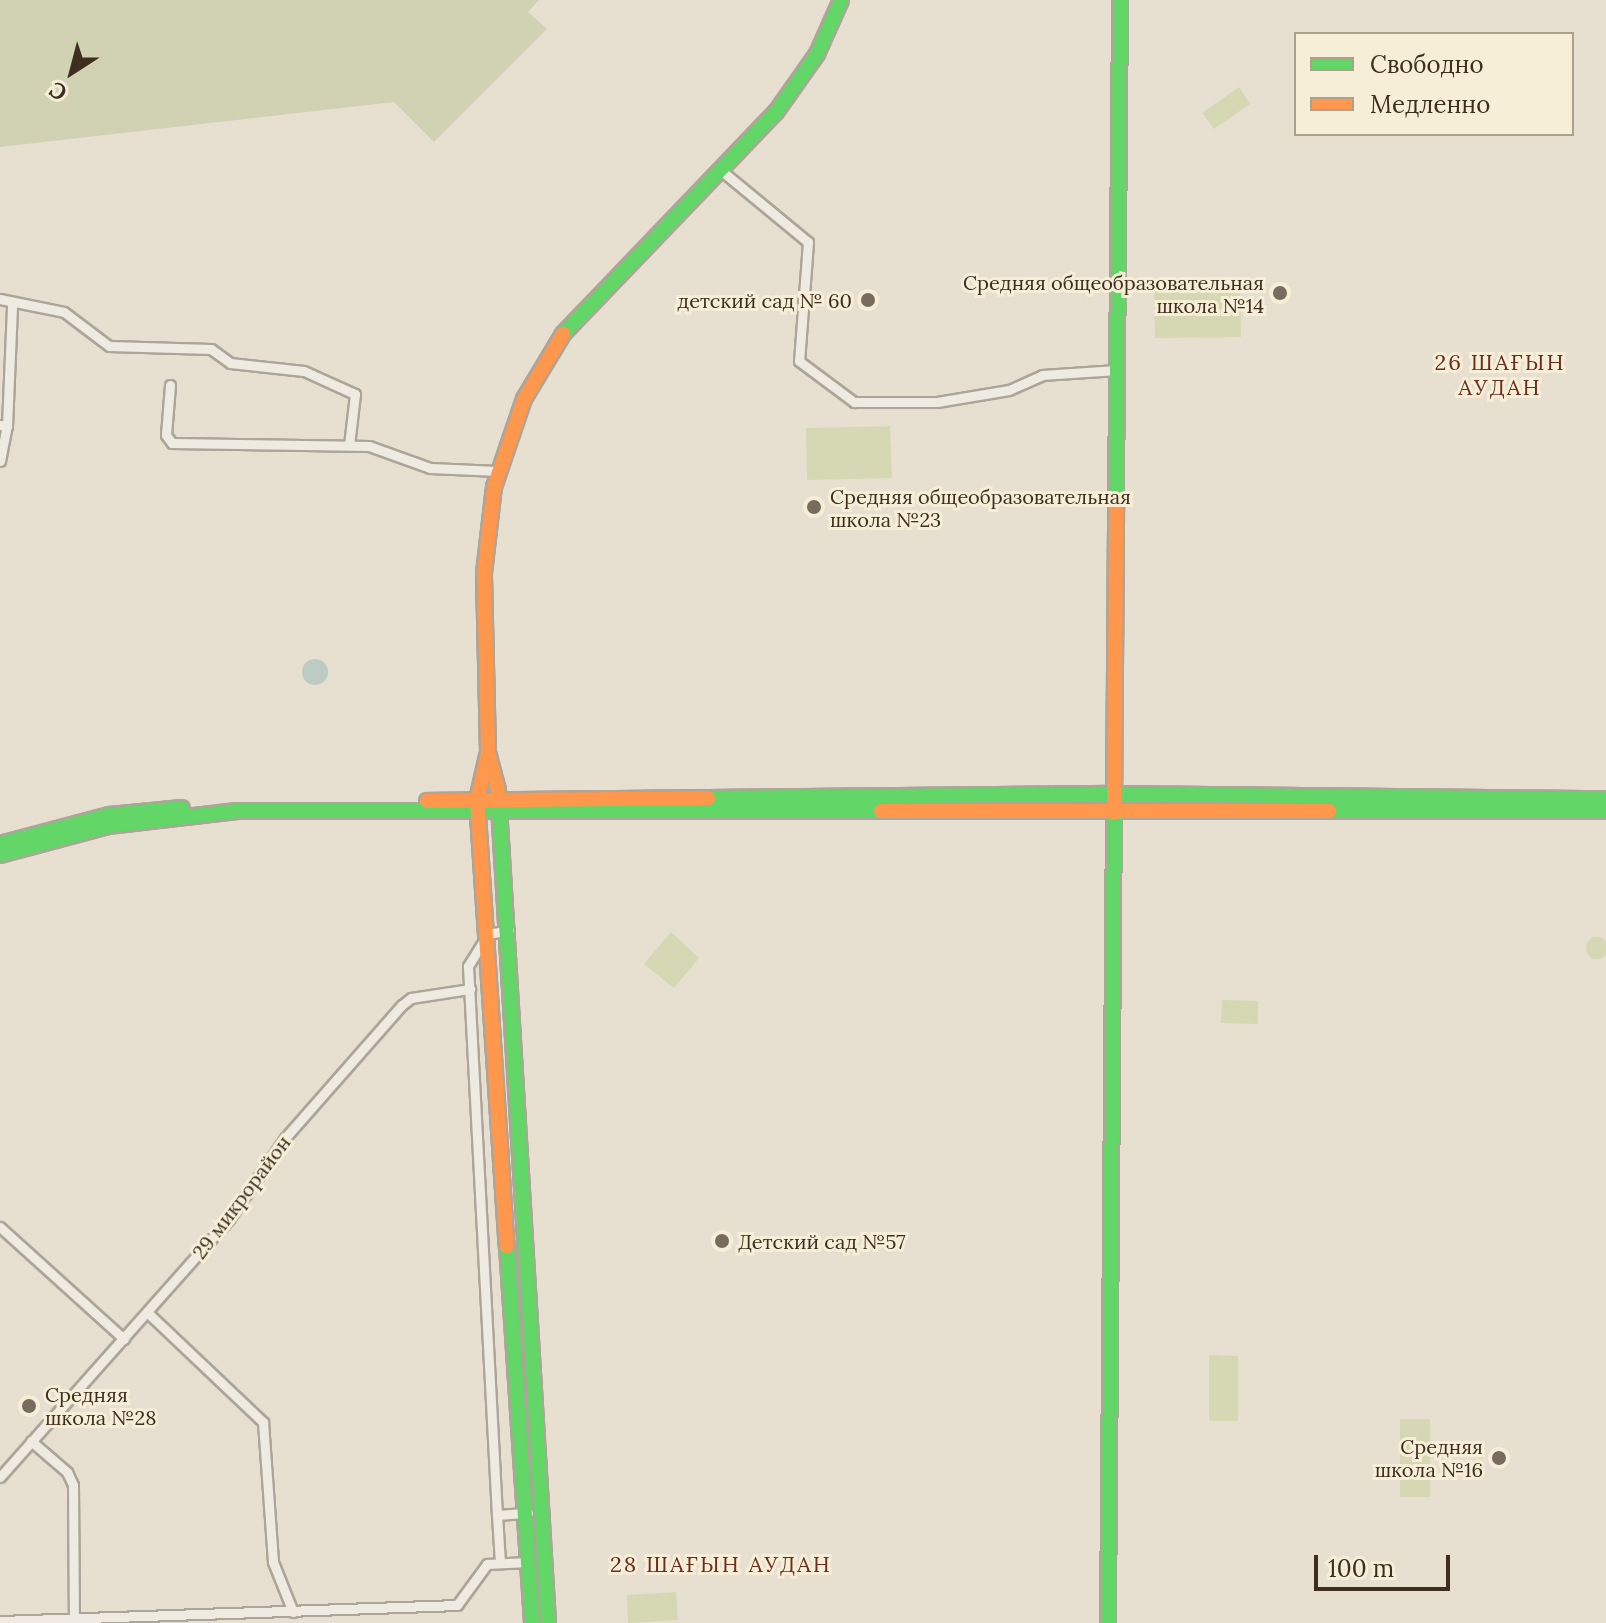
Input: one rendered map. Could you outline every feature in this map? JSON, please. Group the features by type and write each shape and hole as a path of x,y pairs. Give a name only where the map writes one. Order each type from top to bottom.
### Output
{"main road":[{"path":"532,1623 478,806 488,752 484,573 498,471 524,399 582,308 723,172 817,54 841,0"},
{"path":"1108,1623 1120,0"},
{"path":"488,752 501,806 548,1623"},
{"path":"501,806 1115,794 1606,799"},
{"path":"0,855 108,826 274,807"},
{"path":"0,844 110,815 274,807 1115,812 1606,811"}],"street":[{"path":"723,172 808,242 799,361 863,405 937,402 1009,390 1042,375 1117,370"},
{"path":"0,299 12,305 64,312 109,346 211,349 230,363 304,371 355,394 349,445"},
{"path":"0,461 12,305"},
{"path":"170,385 166,435 172,443 369,446 430,468 498,471"},
{"path":"500,1563 468,966 488,934 509,930"},
{"name":"29 микрорайон","path":"0,1477 229,1219 285,1138 402,1005 411,998 470,989"},
{"path":"0,1227 124,1339"},
{"path":"147,1312 263,1422 273,1562 293,1612"},
{"path":"31,1441 67,1472 73,1485 74,1619"},
{"path":"497,1515 541,1512"},
{"path":"0,1621 457,1605 487,1564 529,1562"},
{"path":"239,1614 249,1623"}],"green space":[{"path":"0,0 539,0 528,12 547,29 434,142 394,102 0,147"},
{"path":"1239,87 1250,104 1214,129 1202,113"},
{"path":"1240,280 1241,337 1155,338 1154,281"},
{"path":"890,426 892,478 807,480 806,428"},
{"path":"671,932 699,958 674,988 644,964"},
{"path":"1601,937 1605,940 1605,956 1593,959 1589,956 1586,944 1589,940"},
{"path":"1222,1000 1258,1001 1258,1024 1221,1023"},
{"path":"1209,1355 1238,1356 1238,1421 1209,1421"},
{"path":"1400,1419 1430,1419 1430,1497 1400,1497"},
{"path":"676,1592 678,1620 628,1623 627,1595"}],"shaded area":[{"path":"315,659 324,663 328,672 324,681 315,685 306,681 302,672 306,663"}],"traffic: fast":[{"path":"563,334 776,112 817,54 841,0"},
{"path":"1116,503 1120,0"},
{"path":"498,790 548,1623"},
{"path":"708,798 1115,794 1606,799"},
{"path":"0,844 110,815 182,808"},
{"path":"0,855 108,826 237,811 881,811"},
{"path":"1329,811 1606,811"},
{"path":"1108,1623 1114,813"},
{"path":"507,1246 532,1623"}],"traffic: slow":[{"path":"498,790 488,752 484,573 494,487 524,399 563,334"},
{"path":"1114,813 1116,503"},
{"path":"487,756 477,800 507,1246"},
{"path":"427,801 708,798"},
{"path":"881,811 1329,811"}],"place":[{"name":"Cредняя общеобразовательная школа №14","path":"1280,293"},
{"name":"детский сад № 60","path":"868,300"},
{"name":"Средняя общеобразовательная школа №23","path":"814,507"},
{"name":"Детский сад №57","path":"722,1241"},
{"name":"Средняя школа №28","path":"29,1406"},
{"name":"Средняя школа №16","path":"1499,1458"}],"district":[{"name":"26 ШАҒЫН АУДАН","path":"1500,374"},
{"name":"28 ШАҒЫН АУДАН","path":"721,1565"}]}
